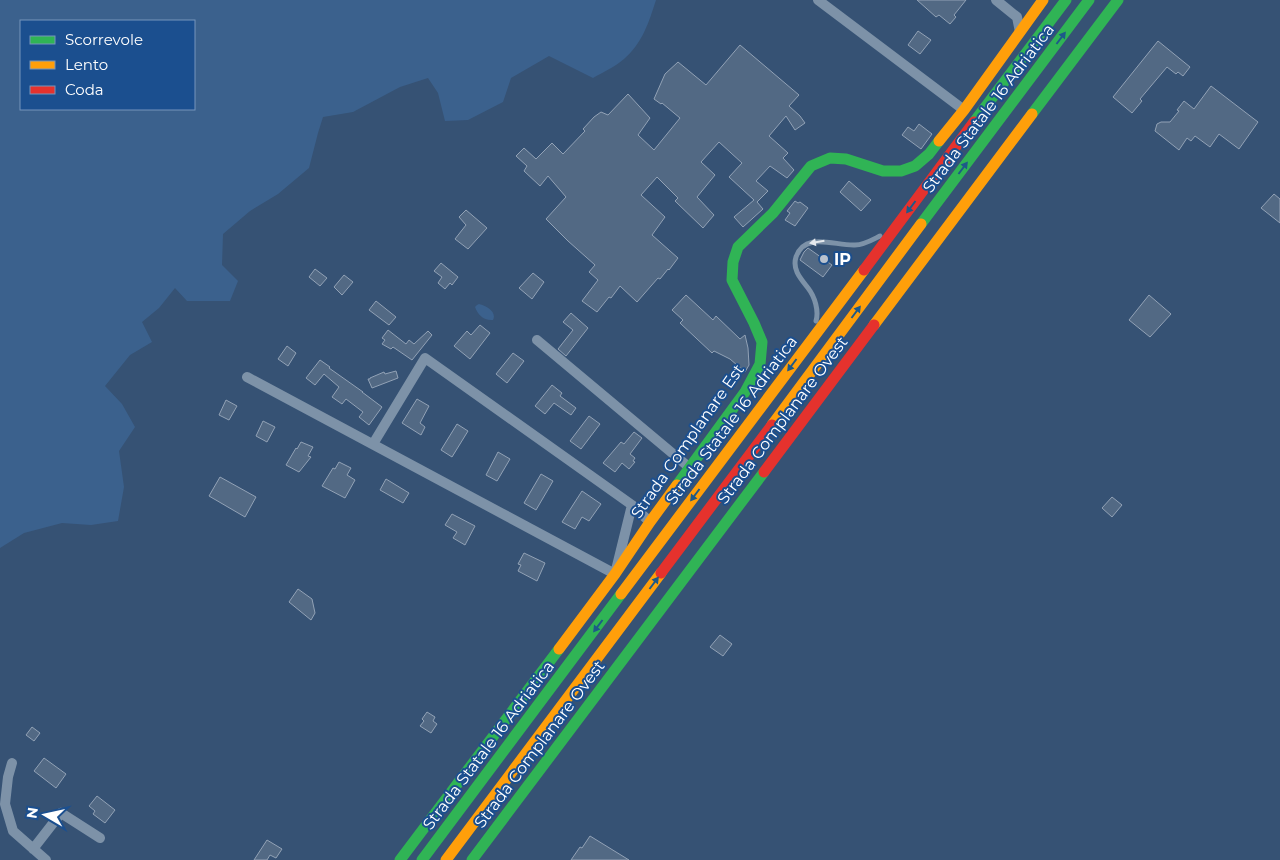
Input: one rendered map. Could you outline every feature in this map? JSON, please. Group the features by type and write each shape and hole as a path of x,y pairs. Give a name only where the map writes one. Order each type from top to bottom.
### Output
{"main road":[{"name":"Strada Complanare Est","path":"400,860 615,574 650,522 745,392 760,364 762,342 732,280 733,262 738,247 773,213 811,166 830,158 846,159 883,170 901,171 915,166 929,154 964,110 1044,0"},
{"name":"Strada Statale 16 Adriatica","path":"422,860 1066,0"},
{"name":"Strada Statale 16 Adriatica","path":"446,860 1089,0"},
{"name":"Strada Complanare Ovest","path":"472,860 1118,0"}],"street":[{"path":"818,0 964,110"},
{"path":"996,0 1017,17 1020,32"},
{"path":"537,340 690,468"},
{"path":"373,444 425,358 632,505 650,522"},
{"path":"247,377 615,574 632,505"},
{"path":"12,762 8,777 6,804 13,831 46,860"},
{"path":"33,849 61,813 100,838"}],"lane":[{"path":"809,343 817,318 816,303 796,270 796,259 802,247 811,242 826,241 841,245 857,245 871,241 896,227"}],"water":[{"path":"0,0 656,0 648,24 636,47 620,62 593,78 549,56 511,78 503,102 468,120 445,121 438,93 428,78 400,87 353,112 323,117 309,168 278,194 250,211 223,234 222,265 238,281 230,301 187,301 175,288 159,308 142,322 152,342 130,355 105,386 122,404 135,427 119,451 124,487 118,521 91,525 62,523 24,533 0,548"},
{"path":"479,304 488,308 494,314 493,320 487,320 478,313 475,307"}],"building":[{"path":"917,0 966,0 954,15 956,17 950,24 939,15 936,17"},
{"path":"918,31 931,40 920,54 908,45"},
{"path":"1158,41 1190,67 1183,76 1178,72 1176,74 1167,67 1140,99 1142,101 1132,113 1113,97"},
{"path":"740,45 799,95 789,106 805,123 795,130 786,116 769,136 788,153 783,158 794,170 787,178 770,166 756,181 768,191 757,202 763,209 743,227 734,217 754,200 729,177 742,163 719,142 701,162 715,175 697,197 714,215 703,228 675,201 678,198 657,177 641,195 665,217 652,235 678,258 669,270 660,279 658,278 637,302 620,286 597,312 582,301 598,280 589,272 595,265 546,219 566,197 548,176 540,186 524,171 527,166 516,156 524,148 536,159 552,143 563,154 585,131 583,129 594,117 601,112 608,115 628,94 650,118 638,135 654,150 680,118 654,99 665,74 678,62 706,85"},
{"path":"1211,86 1258,122 1239,149 1219,134 1210,147 1195,136 1191,141 1187,138 1179,150 1155,131 1157,124 1170,122 1184,101 1194,109"},
{"path":"919,124 932,134 921,149 902,135 908,127 914,131"},
{"path":"849,181 871,200 861,211 840,192"},
{"path":"1274,194 1280,199 1280,223 1261,208"},
{"path":"795,201 808,208 795,226 785,220 790,213 787,211"},
{"path":"466,210 487,228 468,249 455,239 466,225 459,217"},
{"path":"808,248 832,265 823,277 800,260"},
{"path":"441,263 458,277 452,285 450,283 445,289 438,283 442,277 434,271"},
{"path":"315,269 327,278 320,286 309,277"},
{"path":"533,273 544,282 532,299 519,288"},
{"path":"344,275 353,282 342,295 334,287"},
{"path":"686,295 713,320 716,316 740,339 745,335 749,365 745,372 730,359 714,351 712,353 680,323 683,320 672,310"},
{"path":"1149,295 1171,314 1150,337 1129,320"},
{"path":"376,301 396,317 389,325 369,310"},
{"path":"571,313 588,328 566,356 558,349 573,330 563,322"},
{"path":"480,325 490,333 470,359 454,346 467,331 471,335"},
{"path":"388,330 406,344 409,340 414,344 428,331 432,335 412,360 393,347 391,349 382,344 385,340 382,338"},
{"path":"287,346 296,353 288,366 278,359"},
{"path":"513,353 524,361 507,383 496,374"},
{"path":"320,360 382,407 369,425 359,417 363,412 346,399 342,404 332,397 339,387 324,374 315,385 306,378"},
{"path":"396,371 398,378 372,388 368,379 384,372 385,374"},
{"path":"552,385 562,393 560,396 576,408 571,415 554,403 545,414 535,406"},
{"path":"417,399 429,406 420,423 425,427 421,435 402,423"},
{"path":"226,400 237,406 229,420 219,415"},
{"path":"589,416 600,424 581,449 570,441"},
{"path":"263,421 275,427 267,442 256,436"},
{"path":"457,424 468,431 452,457 441,450"},
{"path":"634,432 642,438 630,454 635,458 633,461 635,462 629,469 622,463 615,472 603,463 621,442 624,444"},
{"path":"301,442 313,447 308,456 311,457 299,472 286,465"},
{"path":"498,452 510,459 497,481 486,475"},
{"path":"339,462 351,468 347,475 355,480 345,498 322,486"},
{"path":"541,474 553,481 536,510 524,503"},
{"path":"220,477 256,497 245,517 209,496"},
{"path":"386,479 409,493 403,503 380,490"},
{"path":"582,491 601,504 589,521 582,517 575,529 562,522"},
{"path":"1112,497 1122,505 1112,517 1102,508"},
{"path":"452,514 475,526 465,545 453,538 457,532 445,525"},
{"path":"524,553 545,563 537,581 518,571 521,565 518,564"},
{"path":"298,589 312,599 315,613 311,620 289,602"},
{"path":"720,635 732,644 723,656 710,647"},
{"path":"427,712 435,717 433,721 437,724 431,733 420,726"},
{"path":"32,727 40,733 34,741 26,735"},
{"path":"44,758 66,774 56,788 34,771"},
{"path":"97,796 115,810 105,823 93,814 95,811 89,806"},
{"path":"590,836 629,860 571,860"},
{"path":"267,840 282,849 276,858 270,855 267,860 254,860"}],"traffic: fast":[{"path":"974,122 1066,0"},
{"path":"921,224 1089,0"},
{"path":"1032,114 1118,0"},
{"path":"677,485 745,392 760,364 762,342 732,280 733,262 738,247 773,213 811,166 830,158 846,159 883,171 901,171 915,166 929,154 939,141"},
{"path":"472,860 764,472"},
{"path":"422,860 621,594"},
{"path":"400,860 559,649"}],"traffic: slow":[{"path":"939,141 964,110 1043,0"},
{"path":"874,325 1032,114"},
{"path":"772,425 921,224"},
{"path":"621,594 864,270"},
{"path":"559,649 615,574 677,485"},
{"path":"446,860 661,573"}],"traffic: jam":[{"path":"864,270 974,122"},
{"path":"764,472 874,325"},
{"path":"661,573 772,425"}],"place":[{"name":"IP","path":"824,259"}]}
